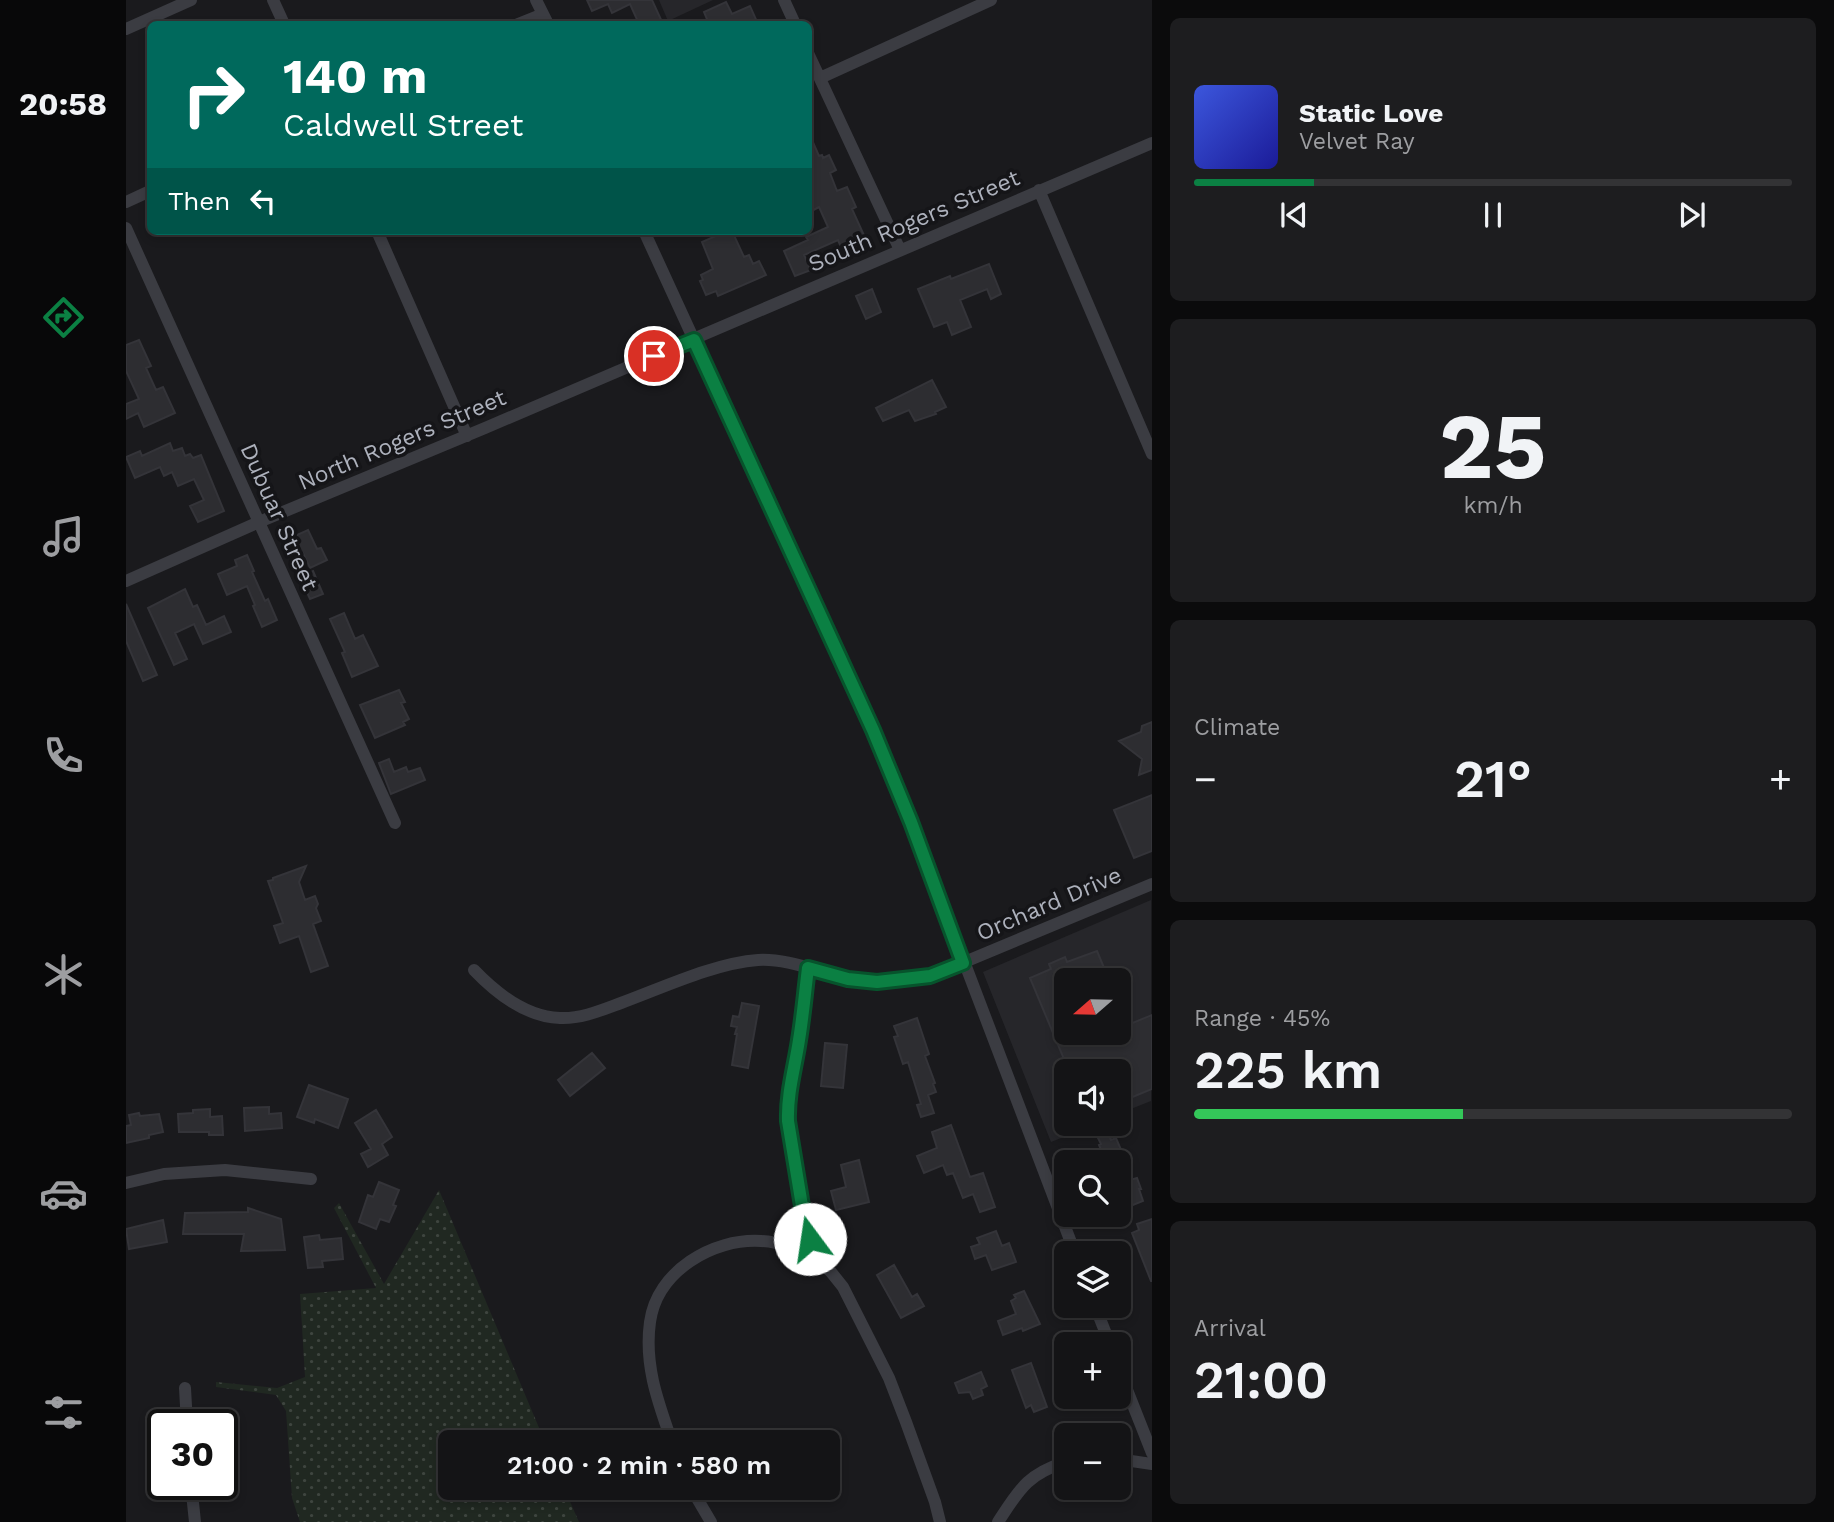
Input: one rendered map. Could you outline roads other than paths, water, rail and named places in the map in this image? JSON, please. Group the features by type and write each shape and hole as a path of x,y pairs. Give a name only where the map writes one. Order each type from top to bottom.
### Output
{"street":[{"path":"126,29 191,0"},
{"path":"273,0 283,21"},
{"path":"536,0 545,19"},
{"path":"783,0 794,21"},
{"path":"820,78 991,0"},
{"path":"812,61 900,250"},
{"name":"South Rogers Street","path":"694,340 1152,143"},
{"path":"1039,190 1152,454"},
{"path":"126,202 147,192"},
{"name":"Dubuar Street","path":"126,228 395,823"},
{"path":"378,235 467,436"},
{"path":"646,235 873,730 911,822 1069,1241"},
{"name":"North Rogers Street","path":"126,581 259,522 694,340"},
{"name":"Orchard Drive","path":"474,970 488,985 521,1007 557,1018 597,1012 730,964 758,960 776,961 848,979 877,982 930,976 1152,884"},
{"path":"808,968 799,1043 788,1098 788,1121 804,1218 817,1259"},
{"path":"126,1183 164,1174 225,1170 312,1179"},
{"path":"668,1430 655,1395 649,1354 652,1311 665,1285 674,1274 692,1261 710,1251 738,1242 762,1241 792,1247 817,1259 843,1287 889,1378 919,1456 940,1522"},
{"path":"185,1388 186,1409"},
{"path":"1131,1400 1152,1453"},
{"path":"1131,1461 1152,1464"},
{"path":"998,1522 1019,1489 1033,1476 1054,1466"},
{"path":"193,1500 195,1522"},
{"path":"698,1500 711,1522"}]}
